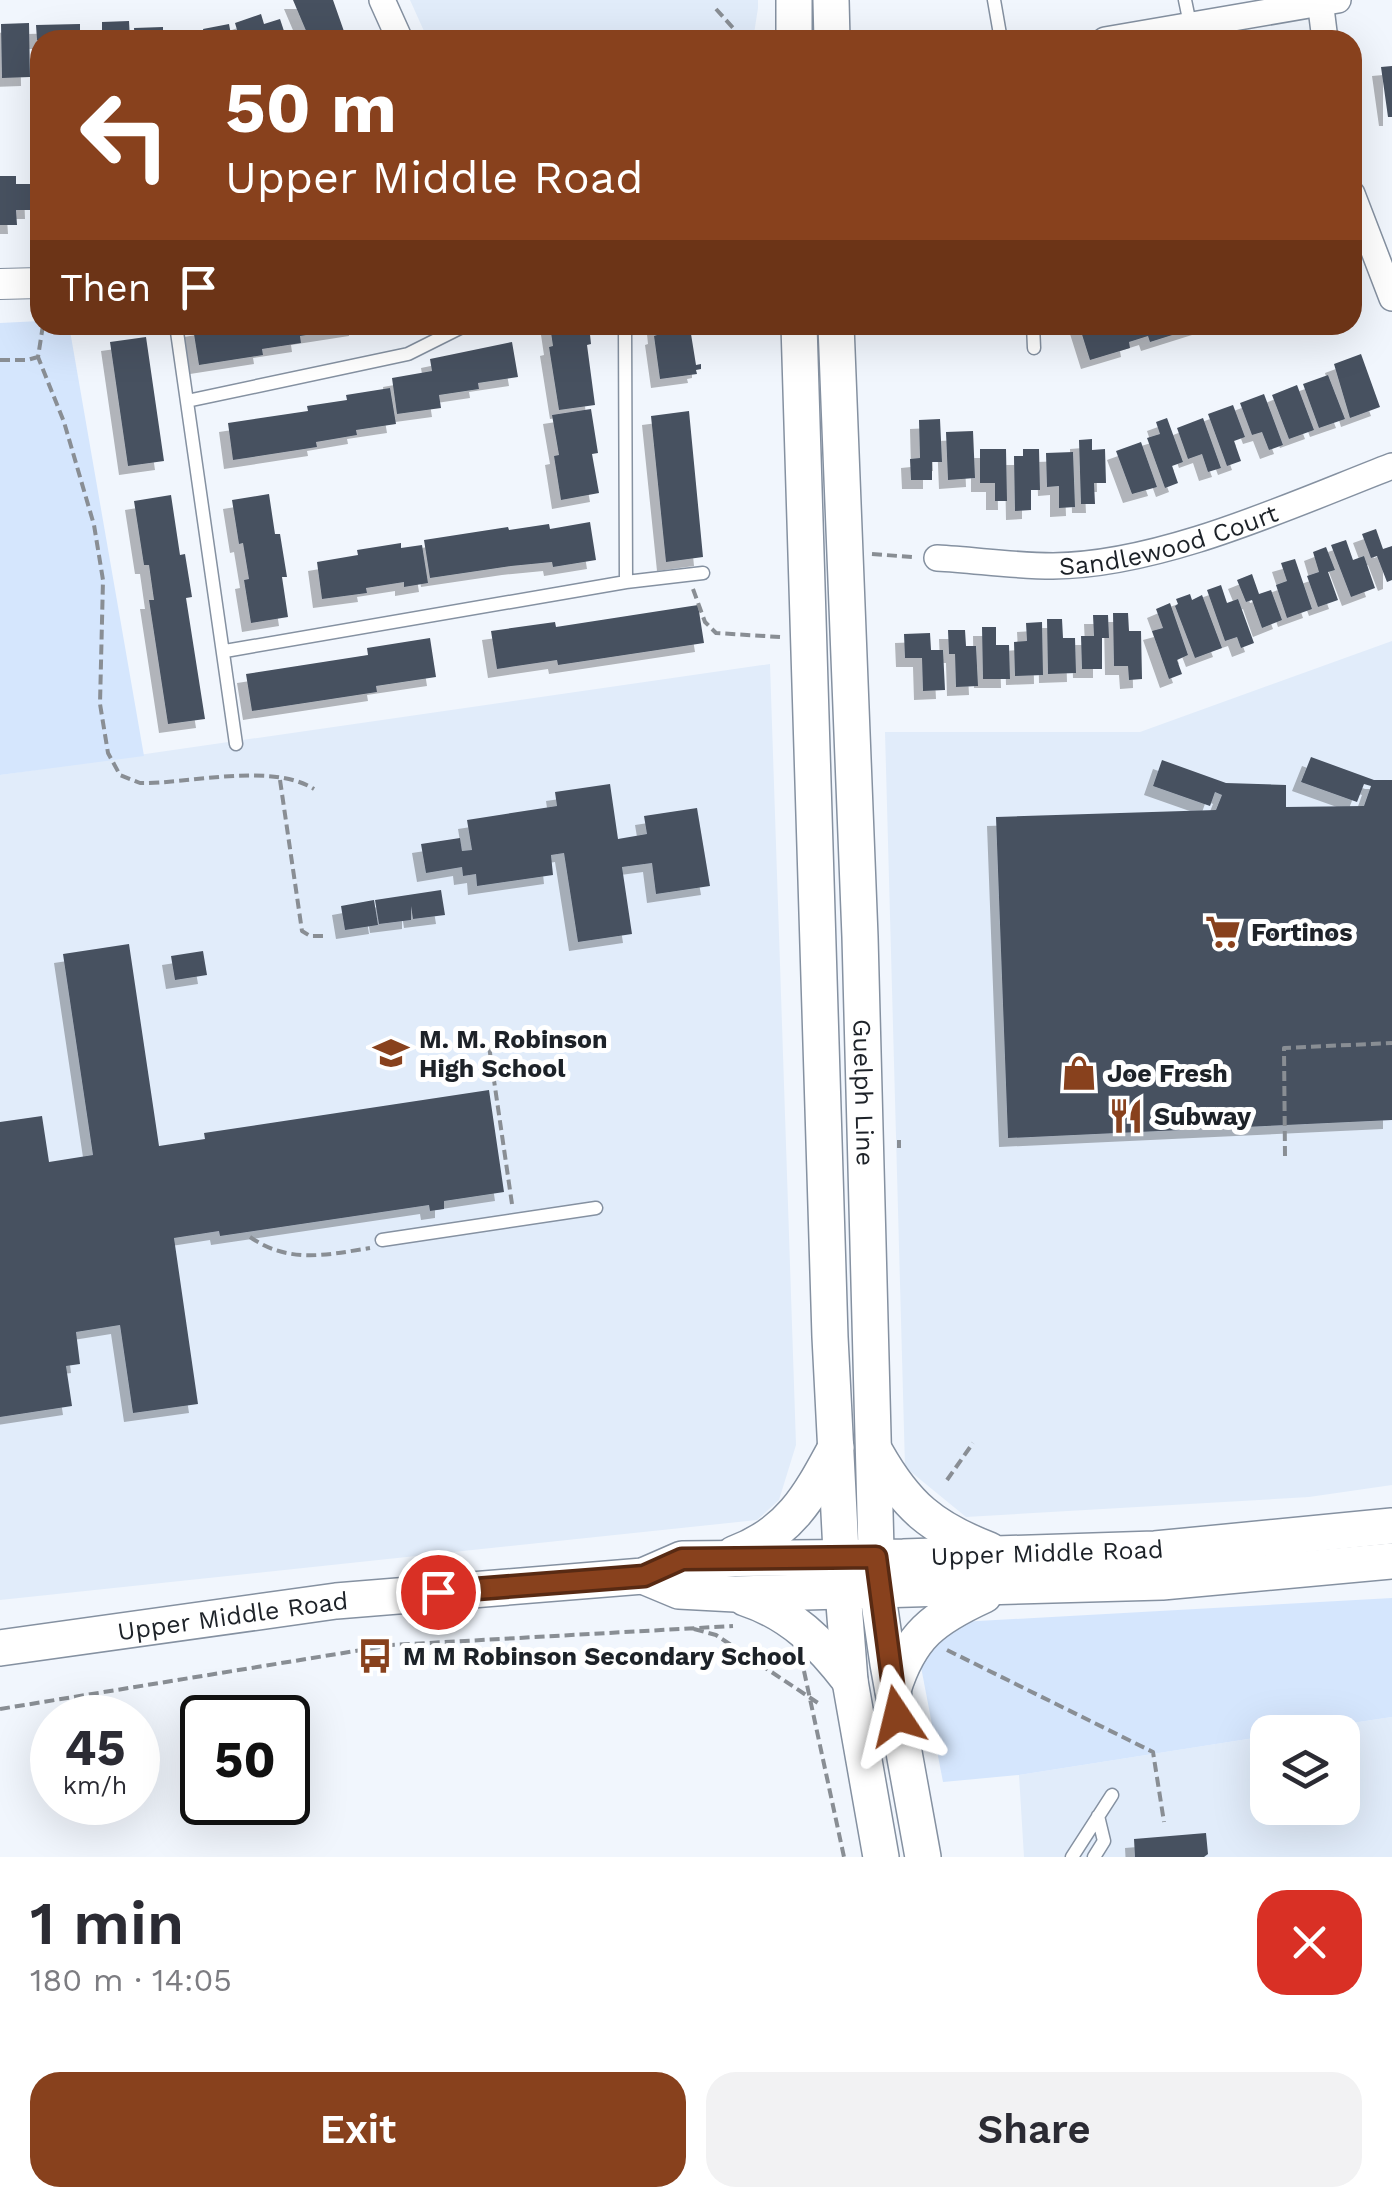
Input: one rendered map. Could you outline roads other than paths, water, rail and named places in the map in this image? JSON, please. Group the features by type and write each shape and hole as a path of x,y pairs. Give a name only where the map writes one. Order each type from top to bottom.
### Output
{"main road":[{"path":"794,0 794,30"},
{"path":"831,0 832,30"},
{"name":"Guelph Line","path":"799,335 822,1124 837,1446 859,1573 893,1690 923,1857"},
{"name":"Guelph Line","path":"836,335 875,1451 850,1682 882,1857"},
{"path":"810,680 850,678"},
{"path":"724,1558 776,1532 792,1518 837,1446"},
{"path":"875,1451 893,1483 924,1517 966,1541 1001,1570 923,1631 899,1671 893,1690"},
{"name":"Upper Middle Road","path":"1001,1570 1155,1549 1392,1526"},
{"name":"Upper Middle Road","path":"0,1648 336,1601 644,1576 682,1559 724,1558 859,1573 1001,1570 1162,1582 1392,1562"},
{"name":"Upper Middle Road","path":"644,1576 739,1610 859,1573"},
{"path":"739,1610 771,1606 815,1639 850,1682"}],"street":[{"path":"382,0 396,30"},
{"path":"1134,30 1187,12 1326,1 1326,30"},
{"path":"1362,220 1392,298"},
{"path":"0,284 30,283"},
{"name":"Sandlewood Court","path":"937,558 1054,566 1146,553 1243,524 1392,466"}],"lane":[{"path":"994,0 999,30"},
{"path":"177,335 236,744"},
{"path":"187,400 408,354 446,335"},
{"path":"625,335 626,582"},
{"path":"1033,335 1034,348"},
{"path":"225,651 626,582 696,574"},
{"path":"382,1240 596,1208"},
{"path":"1072,1857 1112,1795"},
{"path":"1094,1857 1104,1841 1098,1816"}],"place":[{"name":"Fortinos","path":"1223,932"},
{"name":"M. M. Robinson High School","path":"391,1053"},
{"name":"Joe Fresh","path":"1079,1073"},
{"name":"Subway","path":"1126,1116"},
{"name":"M M Robinson Secondary School","path":"375,1656"}]}
